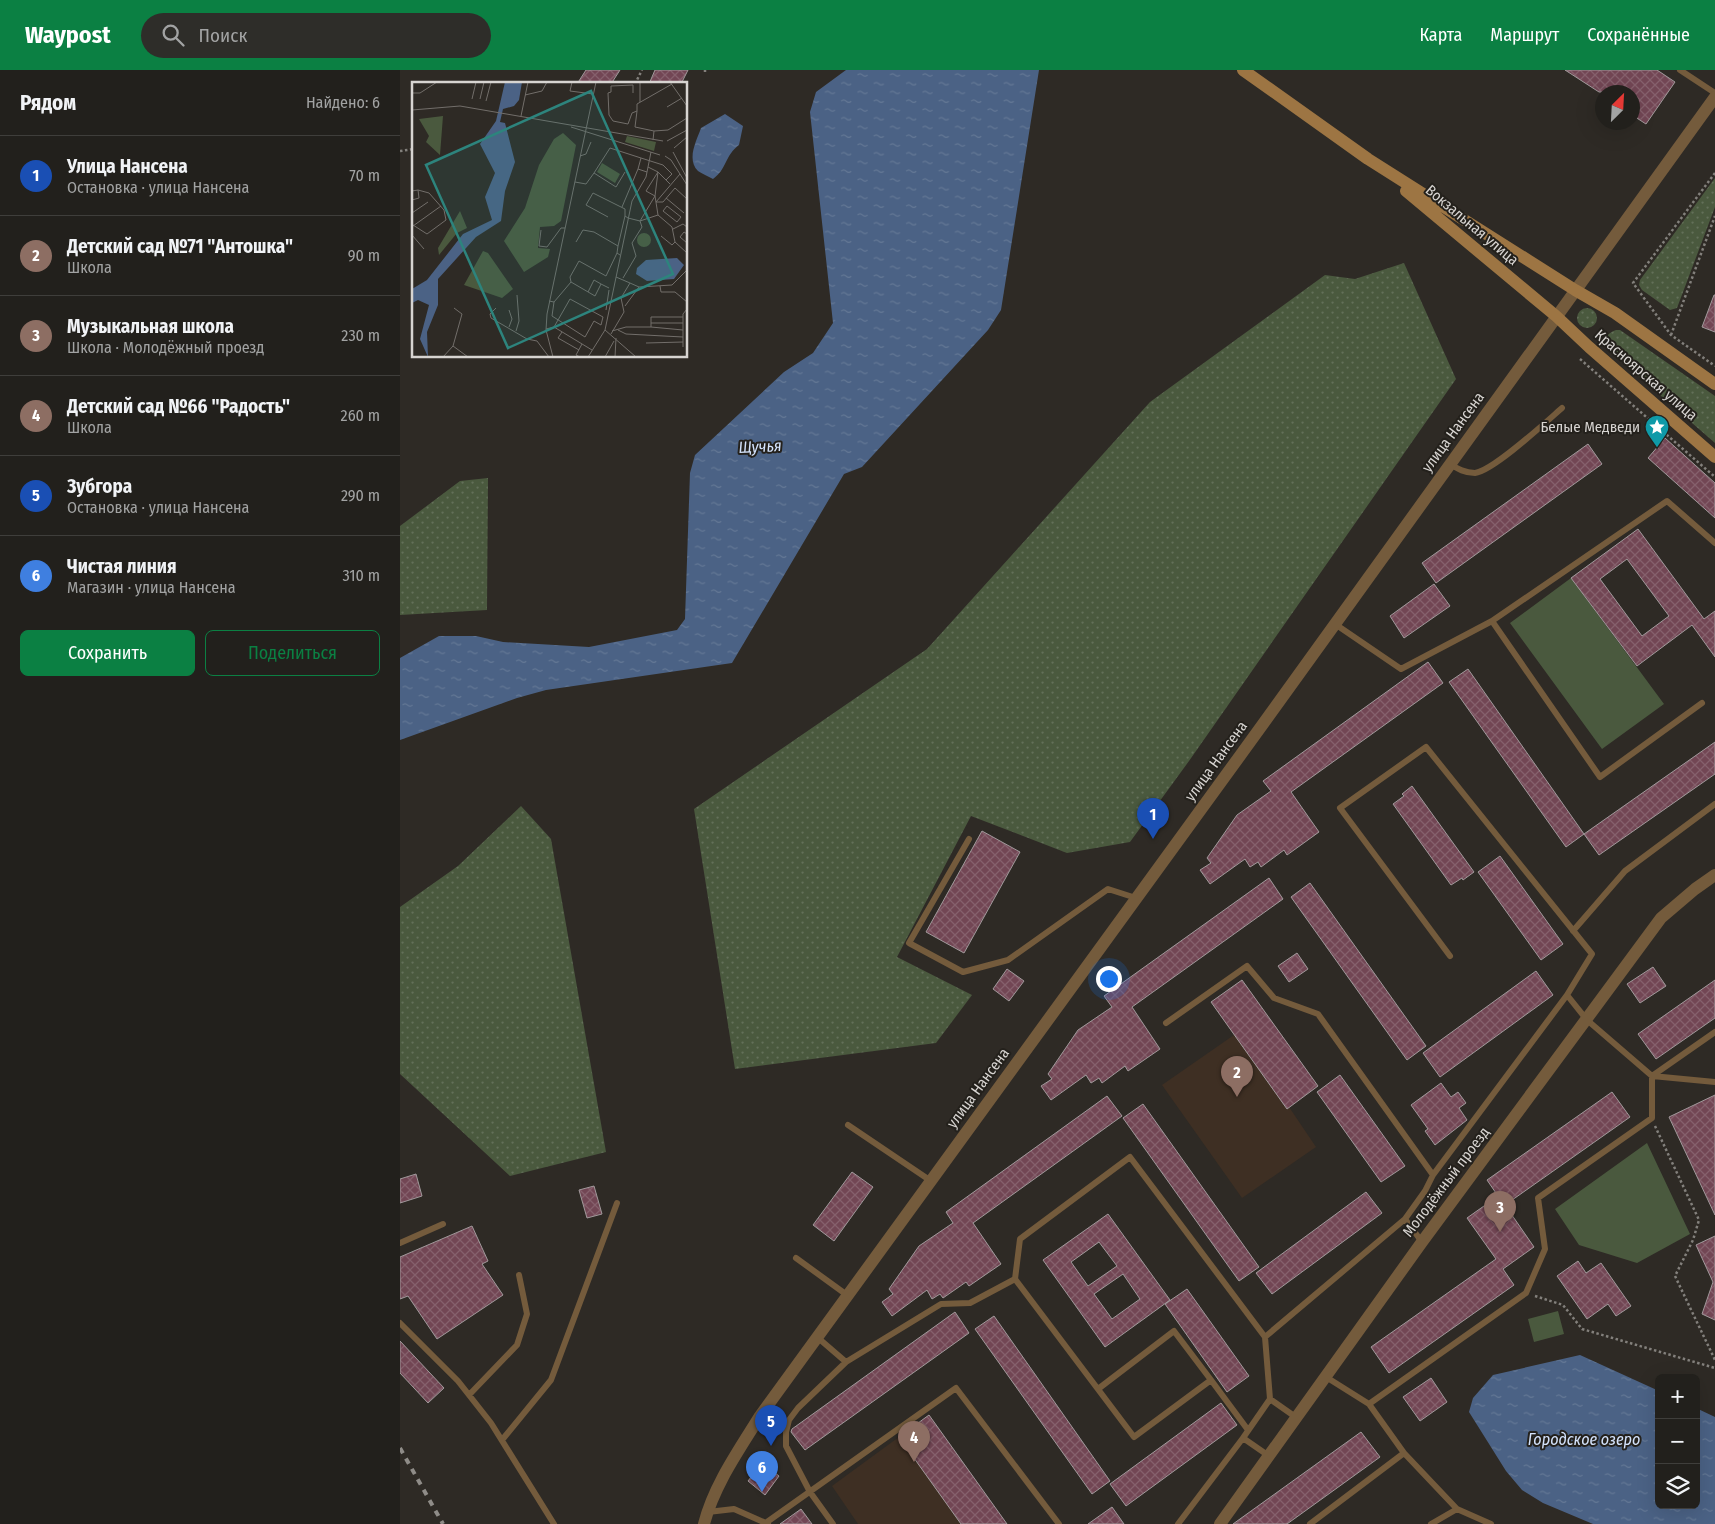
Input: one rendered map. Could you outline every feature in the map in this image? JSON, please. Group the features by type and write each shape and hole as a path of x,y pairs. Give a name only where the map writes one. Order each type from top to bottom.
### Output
{"main road":[{"name":"Вокзальная улица","path":"1242,70 1368,159 1574,290"},
{"name":"Вокзальная улица","path":"1368,159 1556,316"},
{"name":"Красноярская улица","path":"1574,290 1615,313 1715,384"},
{"name":"Красноярская улица","path":"1556,316 1715,457"}],"street":[{"name":"улица Нансена","path":"706,1518 712,1500 730,1465 760,1416 1335,624 1715,95"},
{"name":"Молодёжный проезд","path":"1220,1524 1422,1242 1662,918 1695,889 1715,875"}],"lane":[{"path":"1680,70 1715,95"},
{"path":"1450,464 1463,472 1476,473 1493,466 1562,408"},
{"path":"1335,624 1401,669 1492,621 1667,501 1715,543"},
{"path":"1492,621 1600,777 1702,703"},
{"path":"1265,1338 1405,1219 1434,1175 1567,995 1592,954 1426,747 1340,808 1450,956"},
{"path":"1573,931 1625,871 1715,804"},
{"path":"969,839 909,944 963,972 1008,960 1108,889 1136,898"},
{"path":"1166,1023 1247,966 1274,998 1318,1014 1434,1175"},
{"path":"1567,995 1587,1020 1652,1076 1715,1082"},
{"path":"1652,1076 1715,1032"},
{"path":"1369,1404 1526,1293 1545,1250 1538,1198 1652,1118 1652,1076"},
{"path":"848,1126 931,1180"},
{"path":"1178,1524 1270,1400 1265,1338 1130,1157 1020,1239 1015,1279 1134,1437 1210,1380"},
{"path":"502,1440 552,1380 617,1203"},
{"path":"1405,1219 1422,1242"},
{"path":"400,1243 443,1224"},
{"path":"796,1258 847,1296"},
{"path":"469,1395 517,1345 527,1314 519,1275"},
{"path":"833,1524 810,1492 786,1446 786,1432 789,1420 798,1408 846,1362 941,1304 970,1303 1015,1279"},
{"path":"400,1323 458,1381 469,1395 502,1440 554,1524"},
{"path":"1098,1389 1174,1331 1248,1430"},
{"path":"817,1337 846,1362"},
{"path":"1326,1377 1369,1404 1404,1453 1457,1509 1490,1524"},
{"path":"706,1518 734,1509 768,1523 956,1388 1059,1524"},
{"path":"1270,1400 1297,1418"},
{"path":"1243,1438 1269,1456"},
{"path":"1310,1524 1404,1453"},
{"path":"1431,1524 1457,1509"}],"path":[{"path":"636,82 642,70"},
{"path":"1715,173 1633,283 1671,335 1715,366"},
{"path":"1671,335 1715,216"},
{"path":"1580,359 1715,477"},
{"path":"1652,1118 1699,1220 1693,1240 1675,1276 1715,1360"},
{"path":"1526,1293 1562,1305 1582,1329 1715,1368"}],"shaded area":[{"path":"1242,980 1318,1086 1289,1107 1316,1147 1242,1198 1162,1085 1234,1035 1211,1002"},
{"path":"929,1415 1005,1524 858,1524 832,1486"}],"green space":[{"path":"1715,178 1715,207 1677,308 1670,310 1642,290 1639,285 1640,280"},
{"path":"1404,263 1456,379 1189,761 1130,842 1067,853 971,816 897,957 972,995 936,1043 735,1069 694,809 927,649 1150,402 1325,275 1355,279"},
{"path":"1587,308 1594,311 1597,318 1594,325 1587,328 1580,325 1577,318 1580,311"},
{"path":"1616,330 1620,330 1715,396 1715,443 1606,348 1605,342 1607,337"},
{"path":"488,478 487,610 400,615 400,526 460,481"},
{"path":"1571,578 1664,704 1602,749 1510,623"},
{"path":"521,806 551,839 606,1152 510,1176 400,1074 400,907 458,866"},
{"path":"1647,1143 1690,1234 1637,1263 1579,1245 1555,1209"},
{"path":"1558,1311 1564,1334 1534,1342 1528,1319"}],"water":[{"name":"Щучья","path":"846,70 1039,70 1001,310 988,330 862,467 844,474 732,663 546,690 517,698 400,740 400,658 439,636 476,636 503,642 589,647 677,630 685,619 690,473 695,455 784,372 813,353 833,323 810,112 816,92"},
{"path":"725,114 743,126 739,145 731,153 718,175 713,179 698,171 693,161 693,155 701,128"},
{"name":"Городское озеро","path":"1580,1355 1655,1389 1655,1509 1700,1509 1700,1410 1715,1417 1715,1524 1593,1524 1543,1503 1522,1490 1506,1471 1469,1412 1473,1398 1493,1375"}],"building":[{"path":"586,70 620,70 612,82 578,82"},
{"path":"655,70 688,70 682,82 650,82"},
{"path":"1565,70 1657,70 1675,82 1646,124 1640,120 1640,85 1595,85 1595,89"},
{"path":"1715,295 1715,332 1702,327"},
{"path":"1665,438 1715,483 1715,518 1648,458"},
{"path":"1588,444 1602,464 1436,583 1422,563"},
{"path":"1638,529 1704,619 1715,611 1715,657 1692,625 1637,666 1571,578","holes":["1627,559 1669,616 1642,636 1600,579"]},
{"path":"1434,584 1450,606 1404,638 1390,616"},
{"path":"1428,662 1443,683 1291,792 1319,832 1287,855 1284,850 1261,867 1258,862 1250,867 1245,859 1210,884 1200,870 1211,863 1207,858 1237,815 1271,791 1263,781"},
{"path":"1468,669 1584,834 1566,847 1449,682"},
{"path":"1715,742 1715,774 1599,855 1584,834"},
{"path":"1412,786 1474,872 1463,880 1462,878 1451,885 1393,804 1404,796 1402,794"},
{"path":"982,831 1020,852 964,953 926,932"},
{"path":"1500,856 1563,944 1541,960 1478,872"},
{"path":"1269,878 1283,899 1132,1007 1160,1049 1128,1071 1125,1066 1102,1083 1099,1078 1091,1083 1086,1075 1051,1100 1041,1086 1052,1079 1048,1074 1078,1030 1112,1007 1104,996"},
{"path":"1310,883 1426,1046 1407,1060 1291,897"},
{"path":"1297,953 1308,969 1289,982 1278,966"},
{"path":"1653,967 1666,986 1640,1003 1627,984"},
{"path":"1007,969 1024,981 1009,1001 993,989"},
{"path":"1536,971 1553,995 1440,1077 1423,1053"},
{"path":"1242,980 1318,1086 1287,1109 1211,1002"},
{"path":"1715,980 1715,1018 1656,1059 1638,1034"},
{"path":"1340,1075 1405,1166 1381,1182 1317,1092"},
{"path":"1441,1083 1451,1097 1458,1092 1466,1103 1459,1108 1467,1120 1435,1145 1425,1131 1428,1129 1411,1105"},
{"path":"1612,1092 1630,1117 1505,1205 1534,1247 1503,1269 1514,1285 1389,1373 1371,1347 1496,1259 1467,1218 1498,1196 1487,1180"},
{"path":"1715,1095 1715,1215 1669,1117"},
{"path":"1107,1096 1122,1116 973,1223 1001,1264 969,1286 966,1282 943,1298 940,1294 932,1299 927,1290 892,1316 882,1302 893,1294 889,1289 919,1246 953,1223 946,1212"},
{"path":"1143,1104 1259,1267 1239,1281 1123,1118"},
{"path":"852,1172 873,1187 834,1241 813,1225"},
{"path":"416,1174 422,1196 400,1203 400,1179"},
{"path":"594,1186 602,1214 587,1218 579,1190"},
{"path":"1366,1192 1382,1213 1272,1294 1256,1273"},
{"path":"1108,1214 1170,1300 1105,1347 1043,1260","holes":["1099,1242 1117,1266 1088,1286 1071,1262","1123,1274 1140,1299 1112,1319 1094,1294"]},
{"path":"472,1226 488,1261 482,1264 503,1295 437,1339 408,1296 400,1299 400,1257"},
{"path":"1715,1236 1715,1320 1702,1314 1713,1282 1696,1245"},
{"path":"1578,1261 1586,1273 1601,1263 1631,1306 1616,1316 1608,1304 1587,1319 1557,1276"},
{"path":"1187,1289 1249,1376 1227,1392 1165,1304"},
{"path":"955,1312 969,1333 805,1450 791,1432 792,1429"},
{"path":"994,1316 1110,1481 1092,1494 975,1329"},
{"path":"400,1341 444,1388 428,1403 400,1373"},
{"path":"1431,1378 1447,1402 1420,1421 1403,1397"},
{"path":"1221,1403 1237,1425 1126,1506 1110,1484"},
{"path":"929,1415 1007,1524 961,1524 899,1437"},
{"path":"1361,1432 1380,1457 1287,1524 1233,1524"},
{"path":"762,1463 779,1476 765,1495 748,1481"},
{"path":"1112,1507 1124,1524 1088,1524"},
{"path":"801,1509 812,1524 780,1524"}],"railway":[{"path":"400,1448 443,1524"}],"place":[{"name":"Белые Медведи","path":"1657,448"},
{"name":"Улица Нансена","path":"1153,839"},
{"name":"Детский сад №71 \"Антошка\"","path":"1237,1097"},
{"name":"Музыкальная школа","path":"1500,1232"},
{"name":"Зубгора","path":"771,1446"},
{"name":"Детский сад №66 \"Радость\"","path":"914,1462"},
{"name":"Чистая линия","path":"762,1492"}]}
